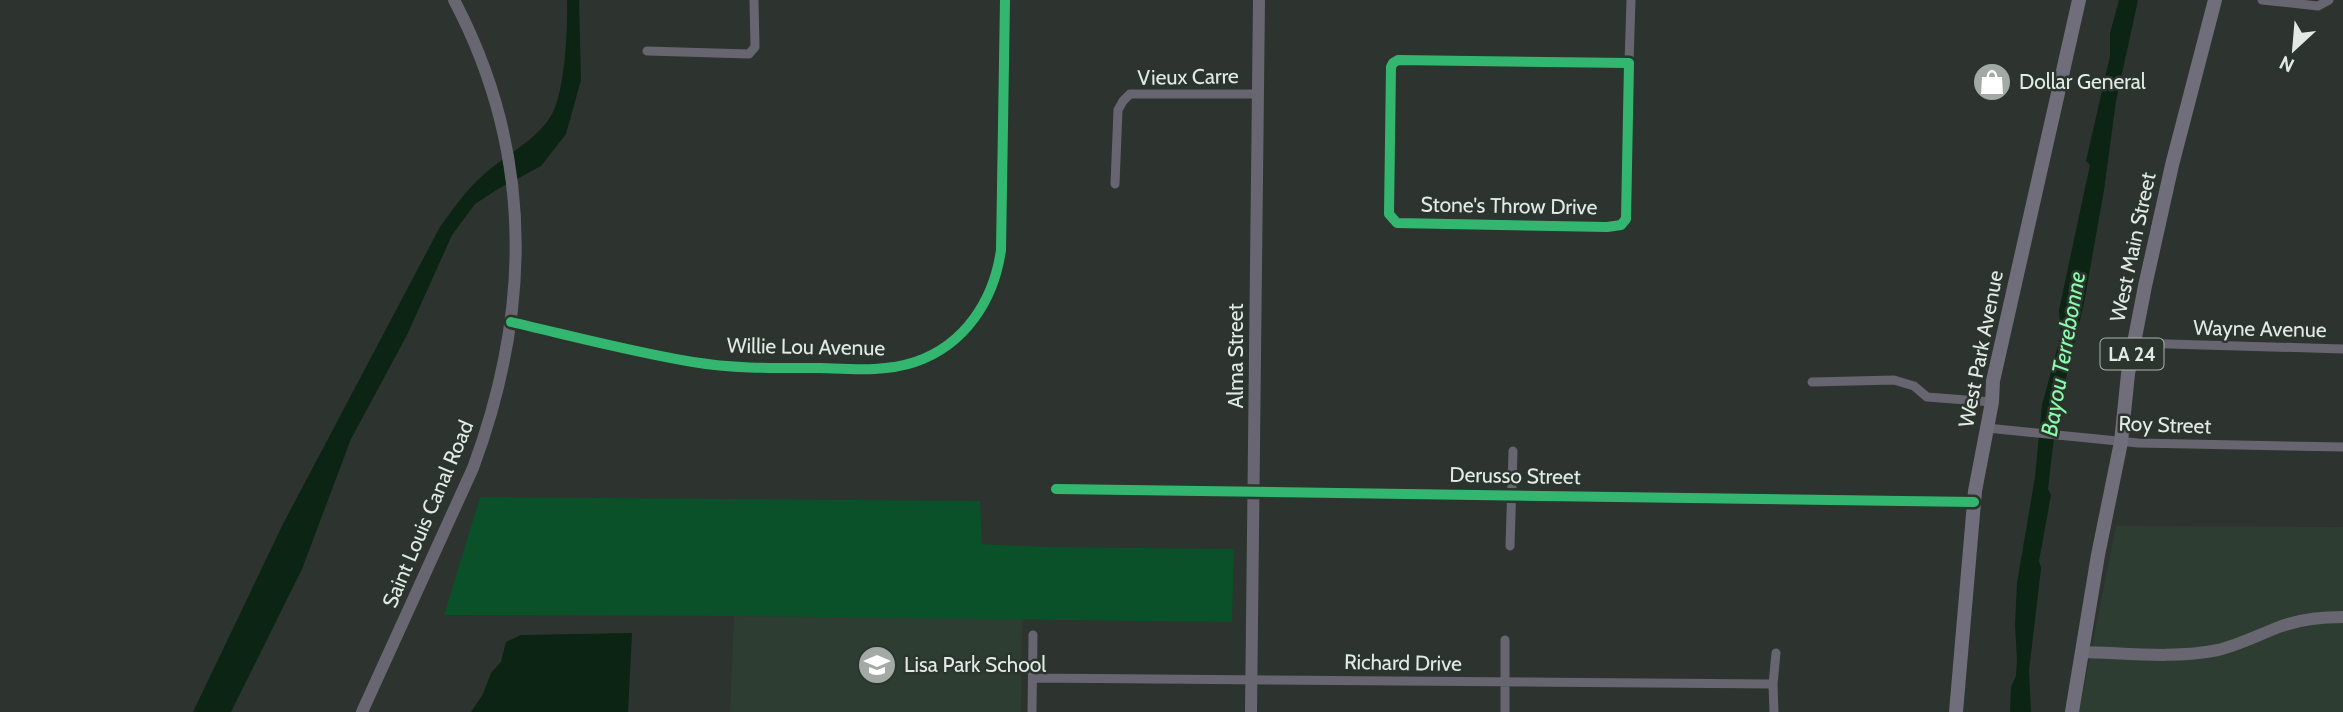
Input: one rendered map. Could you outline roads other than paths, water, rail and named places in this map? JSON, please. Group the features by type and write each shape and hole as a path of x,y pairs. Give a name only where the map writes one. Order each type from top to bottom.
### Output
{"main road":[{"name":"West Park Avenue","path":"1956,712 1974,502 1992,402 1993,381 2079,0"},
{"name":"West Main Street","path":"2073,712 2098,555 2121,442 2134,343 2172,165 2215,0"}],"street":[{"name":"Saint Louis Canal Road","path":"362,712 473,468 500,386 512,322 516,257 513,183 507,146 478,50 454,0"},
{"path":"647,51 749,54 755,47 754,0"},
{"name":"Willie Lou Avenue","path":"512,322 672,358 736,367 885,369 917,362 946,346 978,315 998,268 1001,250 1005,0"},
{"name":"Alma Street","path":"1251,712 1259,0"},
{"name":"Stone's Throw Drive","path":"1629,63 1398,60 1393,63 1389,214 1393,221 1607,227 1621,225 1626,219 1631,0"},
{"path":"2262,0 2318,6 2329,0"},
{"name":"Vieux Carre","path":"1115,184 1118,110 1130,94 1257,94"},
{"name":"Wayne Avenue","path":"2134,343 2343,349"},
{"path":"1812,382 1894,380 1914,386 1927,397 1992,402"},
{"name":"Roy Street","path":"1987,428 2121,442 2343,447"},
{"path":"1510,546 1513,451"},
{"name":"Derusso Street","path":"1056,489 1974,502"},
{"path":"2082,652 2198,653 2233,646 2302,620 2343,617"},
{"path":"1032,712 1033,635"},
{"path":"1505,640 1505,712"},
{"path":"1774,712 1776,653"},
{"name":"Richard Drive","path":"1033,678 1773,684"}],"water":[{"path":"567,0 579,0 581,80 566,134 541,166 475,204 452,235 407,335 351,439 302,569 231,712 193,712 283,524 440,227 475,183 533,137 553,112 563,73"},
{"name":"Bayou Terrebonne","path":"2119,0 2138,0 2116,101 2084,303 2056,420 2048,489 2051,495 2039,561 2041,568 2029,671 2031,712 2010,712 2011,687 2016,676 2017,659 2017,583 2035,477 2042,405 2061,335 2059,310 2090,165 2086,161 2110,56 2110,33"},
{"path":"632,633 628,712 471,712 483,694 491,673 501,662 506,642 521,635"}],"place":[{"name":"Dollar General","path":"1992,82"},
{"name":"Lisa Park School","path":"877,665"}]}
